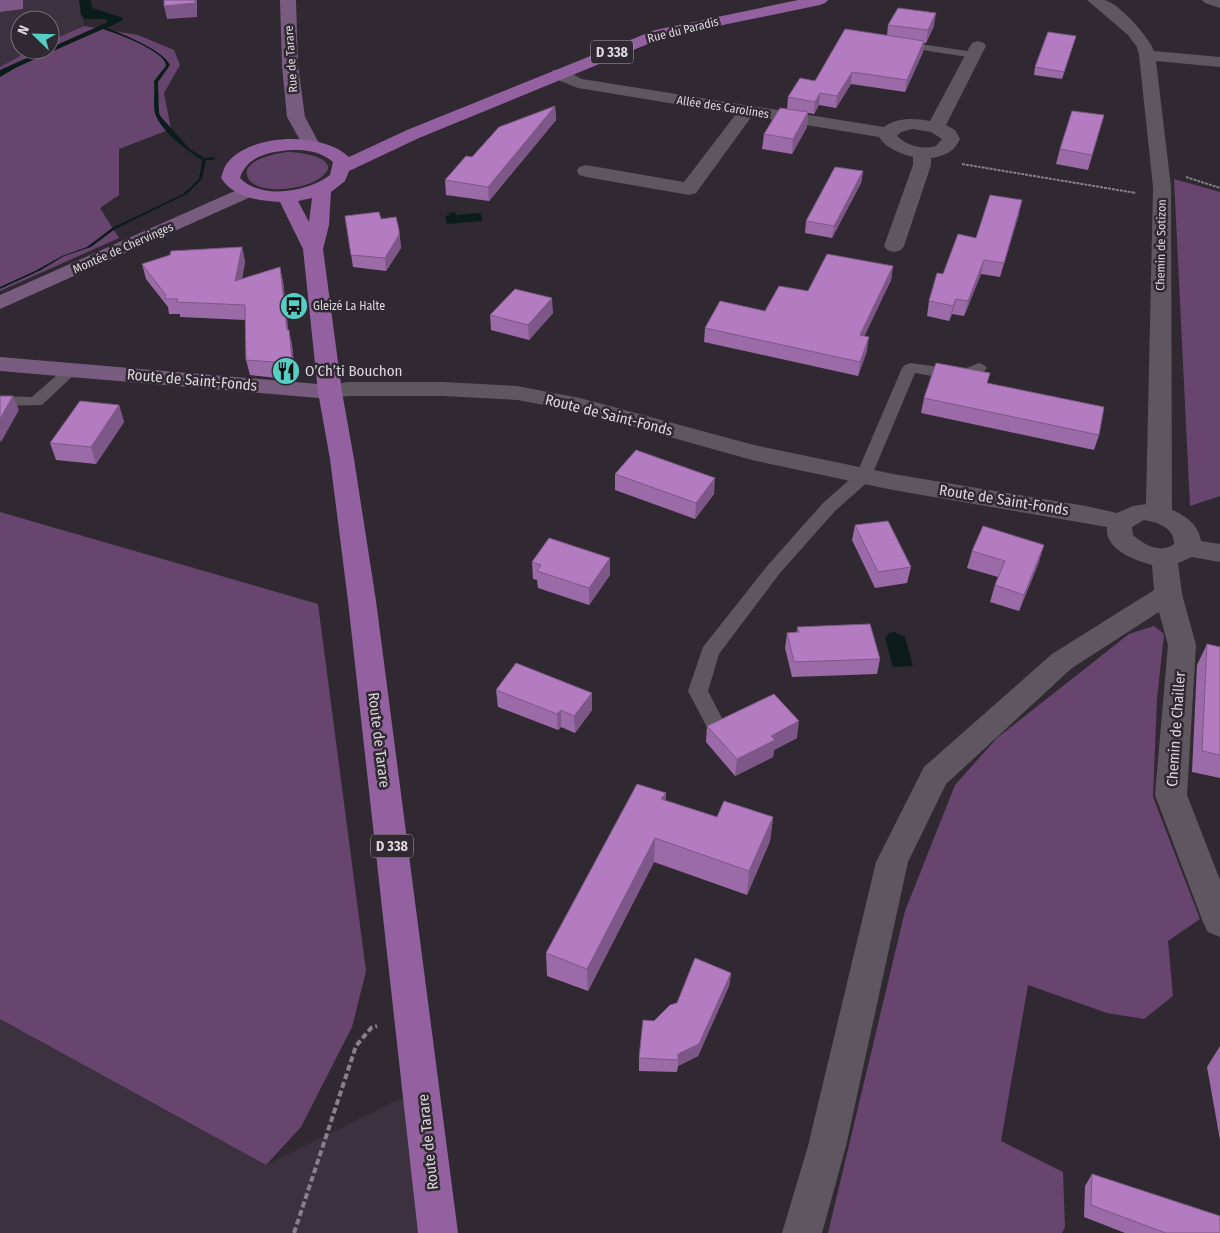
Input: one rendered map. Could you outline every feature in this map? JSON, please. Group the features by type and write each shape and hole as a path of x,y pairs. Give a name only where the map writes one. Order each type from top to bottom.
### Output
{"main road":[{"name":"Rue du Paradis","path":"343,167 413,134 661,33 820,0"},
{"name":"Rue du Paradis","path":"246,192 233,183 230,176 232,169 247,155 278,146 317,147 413,134"},
{"path":"246,192 264,196 287,197 322,188 340,175 343,167 342,161 335,154 317,147"},
{"name":"Route de Tarare","path":"313,249 319,225 322,188"},
{"name":"Route de Tarare","path":"287,197 313,249 330,392 342,459 362,601 438,1233"}],"street":[{"name":"Rue de Tarare","path":"288,0 290,66 296,117 317,147"},
{"name":"Chemin de Sotizon","path":"1095,0 1112,10 1130,29 1146,50 1147,55 1162,196 1159,514"},
{"path":"1210,0 1220,3"},
{"path":"936,127 976,51"},
{"path":"1147,55 1220,62"},
{"name":"Allée des Carolines","path":"559,74 578,83 747,112 888,133"},
{"path":"586,171 689,189 747,112"},
{"path":"278,146 296,117"},
{"path":"907,124 936,127 943,131 950,139 946,147 927,152 896,146 888,137 888,133 892,129 907,124"},
{"path":"894,246 927,152"},
{"name":"Montée de Chervinges","path":"0,303 246,192"},
{"name":"Route de Saint-Fonds","path":"0,364 330,392 348,389 444,389 517,393 580,404 752,452 864,476 1086,514 1120,522"},
{"path":"1176,552 1189,538 1183,528 1172,520 1159,514 1142,512 1128,515 1120,522 1118,532 1123,541 1134,550 1149,556 1176,552 1220,553"},
{"name":"Chemin de Chailler","path":"1176,552 1168,594 1182,645 1171,795 1220,922"},
{"path":"802,1233 827,1146 892,862 935,776 1062,660 1168,594"}],"lane":[{"path":"887,42 976,51"},
{"path":"716,726 698,691 710,652 774,569 830,507 864,476 910,368 964,375 979,368"},
{"path":"0,401 36,402 72,369"}],"path":[{"path":"927,152 941,160 968,166 1162,196"},
{"path":"294,1233 356,1046"}],"shaded area":[{"path":"0,0 81,0 84,26 60,37 60,10 10,10 10,60 13,60 0,67"},
{"path":"79,0 91,0 92,8 121,17 123,20 107,28 142,43 166,59 170,65 158,82 159,113 161,117 191,150 205,158 215,157 214,160 206,160 202,179 187,194 115,229 91,247 64,256 41,270 0,289 0,287 62,256 87,247 112,228 183,194 199,179 202,160 182,146 162,127 155,113 154,81 166,66 164,61 150,49 103,29 60,48 60,44 108,22 105,19 85,19 81,15"},
{"path":"84,26 138,35 174,50 180,65 164,93 171,129 119,149 119,195 100,208 119,238 0,291 0,67 13,60 60,60 60,37"},
{"path":"22,60 33,60 0,77 0,70"},
{"path":"288,152 320,158 326,162 328,167 326,173 317,180 302,186 281,189 261,187 253,184 248,178 249,166 254,162 269,156"},
{"path":"1174,179 1220,192 1220,496 1190,506"},
{"path":"455,212 456,215 481,213 482,221 447,224 445,216"},
{"path":"0,512 318,604 366,971 352,1027 301,1127 266,1165 0,1019"},
{"path":"1154,626 1164,634 1157,699 1153,797 1200,919 1168,941 1173,996 1144,1019 1107,1013 1028,985 1001,1141 1063,1172 1065,1227 1062,1233 828,1233 905,911 955,785 997,738 1129,634"},
{"path":"894,632 905,637 913,666 893,667 885,638 889,633"},
{"path":"0,1019 266,1165 422,1088 438,1233 0,1233"}],"building":[{"path":"164,0 195,0 195,3 164,6"},
{"path":"898,8 936,13 928,30 888,25"},
{"path":"845,29 924,41 907,80 852,72 837,96 820,93 815,102 788,97 800,78 815,81"},
{"path":"1048,32 1076,36 1064,72 1035,67"},
{"path":"555,106 488,187 445,180 466,156 472,157 499,127"},
{"path":"780,108 808,112 793,139 764,134"},
{"path":"1072,111 1104,115 1092,155 1060,149"},
{"path":"835,167 863,171 834,226 806,221"},
{"path":"990,195 1022,200 1004,263 984,260 968,301 956,299 953,306 929,301 937,273 943,274 958,234 976,238"},
{"path":"379,212 381,219 396,217 399,230 399,235 385,258 351,255 345,216"},
{"path":"242,247 235,281 280,267 292,361 246,360 245,305 176,302 178,299 165,299 166,295 142,264 170,255 171,251"},
{"path":"827,254 893,266 860,335 869,337 860,362 705,328 720,301 765,311 779,286 808,291"},
{"path":"515,289 552,298 528,325 490,315"},
{"path":"936,363 990,373 987,383 1104,407 1099,435 924,398"},
{"path":"0,396 13,396 0,419"},
{"path":"80,401 119,405 91,447 50,443"},
{"path":"636,450 715,478 696,503 615,474"},
{"path":"888,521 911,567 878,572 855,525"},
{"path":"983,526 1044,545 1024,595 995,585 1005,561 972,551"},
{"path":"549,538 610,558 589,588 537,571 541,565 532,562"},
{"path":"870,624 880,659 794,662 787,633 799,632 797,627"},
{"path":"1207,644 1220,647 1220,755 1202,751"},
{"path":"516,663 592,693 574,716 561,710 557,714 496,690"},
{"path":"774,694 799,721 771,736 775,740 737,759 707,726"},
{"path":"637,784 666,793 661,799 717,817 724,801 773,817 749,871 655,838 587,969 546,953"},
{"path":"695,958 731,973 699,1044 678,1054 678,1060 639,1058 643,1020 654,1021 670,1005 677,1003"},
{"path":"1092,1174 1220,1216 1220,1233 1166,1233 1091,1205"}],"place":[{"name":"Gleizé La Halte","path":"294,306"},
{"name":"O’Ch’ti Bouchon","path":"286,371"}]}
